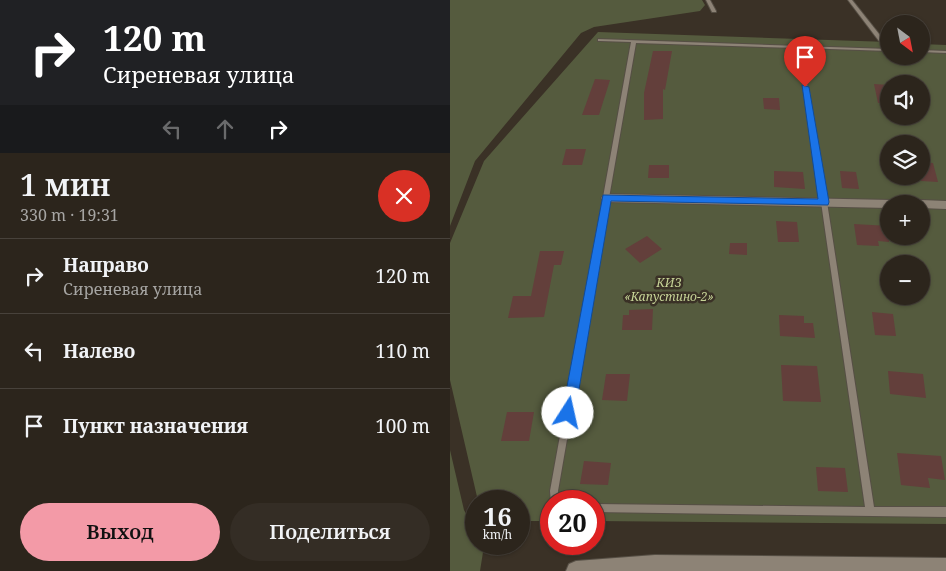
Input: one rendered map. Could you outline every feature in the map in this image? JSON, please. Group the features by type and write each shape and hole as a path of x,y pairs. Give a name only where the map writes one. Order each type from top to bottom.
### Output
{"street":[{"path":"606,198 880,204"},
{"path":"930,204 946,205"},
{"path":"576,571 655,565 699,568 946,568"}],"lane":[{"path":"708,0 714,11"},
{"path":"850,0 880,39"},
{"path":"600,40 880,50"},
{"path":"554,490 634,41"},
{"path":"799,48 870,511"},
{"path":"930,51 946,52"},
{"path":"605,508 946,512"}],"green space":[{"path":"450,0 702,0 705,5 700,11 594,27 581,33 475,161 450,226"},
{"name":"КИЗ «Капустино-2»","path":"598,32 880,42 880,65 930,65 930,44 946,45 946,524 605,521 605,490 540,490 540,521 530,521 530,490 475,490 450,380 450,243 484,161"},
{"path":"450,450 465,512 465,555 483,555 480,571 450,571"}],"building":[{"path":"653,51 672,51 665,90 663,89 663,119 644,120 644,93"},
{"path":"595,79 610,80 599,115 582,115"},
{"path":"874,84 880,84 880,103 878,103"},
{"path":"763,98 779,98 780,110 764,109"},
{"path":"566,149 586,149 582,165 562,165"},
{"path":"930,163 933,163 938,182 930,182"},
{"path":"649,165 669,165 669,178 648,178"},
{"path":"774,171 803,172 805,189 774,187"},
{"path":"840,171 856,172 859,189 842,188"},
{"path":"776,221 797,222 799,242 778,242"},
{"path":"854,224 880,225 879,246 857,245"},
{"path":"647,236 662,249 640,263 625,249"},
{"path":"730,243 747,243 747,255 729,254"},
{"path":"540,251 564,251 561,265 554,265 544,317 508,318 513,296 531,296"},
{"path":"653,309 652,330 622,330 623,315 629,315 629,310"},
{"path":"872,312 893,314 896,336 875,335"},
{"path":"779,315 804,316 804,323 813,323 815,338 780,336"},
{"path":"781,365 817,366 821,402 783,401"},
{"path":"888,371 923,374 926,398 890,394"},
{"path":"606,374 630,374 627,401 602,400"},
{"path":"507,412 534,412 529,441 501,441"},
{"path":"897,453 941,456 945,480 928,478 930,488 901,485"},
{"path":"584,461 611,463 608,485 580,484"},
{"path":"816,467 845,468 848,492 818,491"}],"route":[{"path":"568,413 606,198 824,202 805,87"}]}
